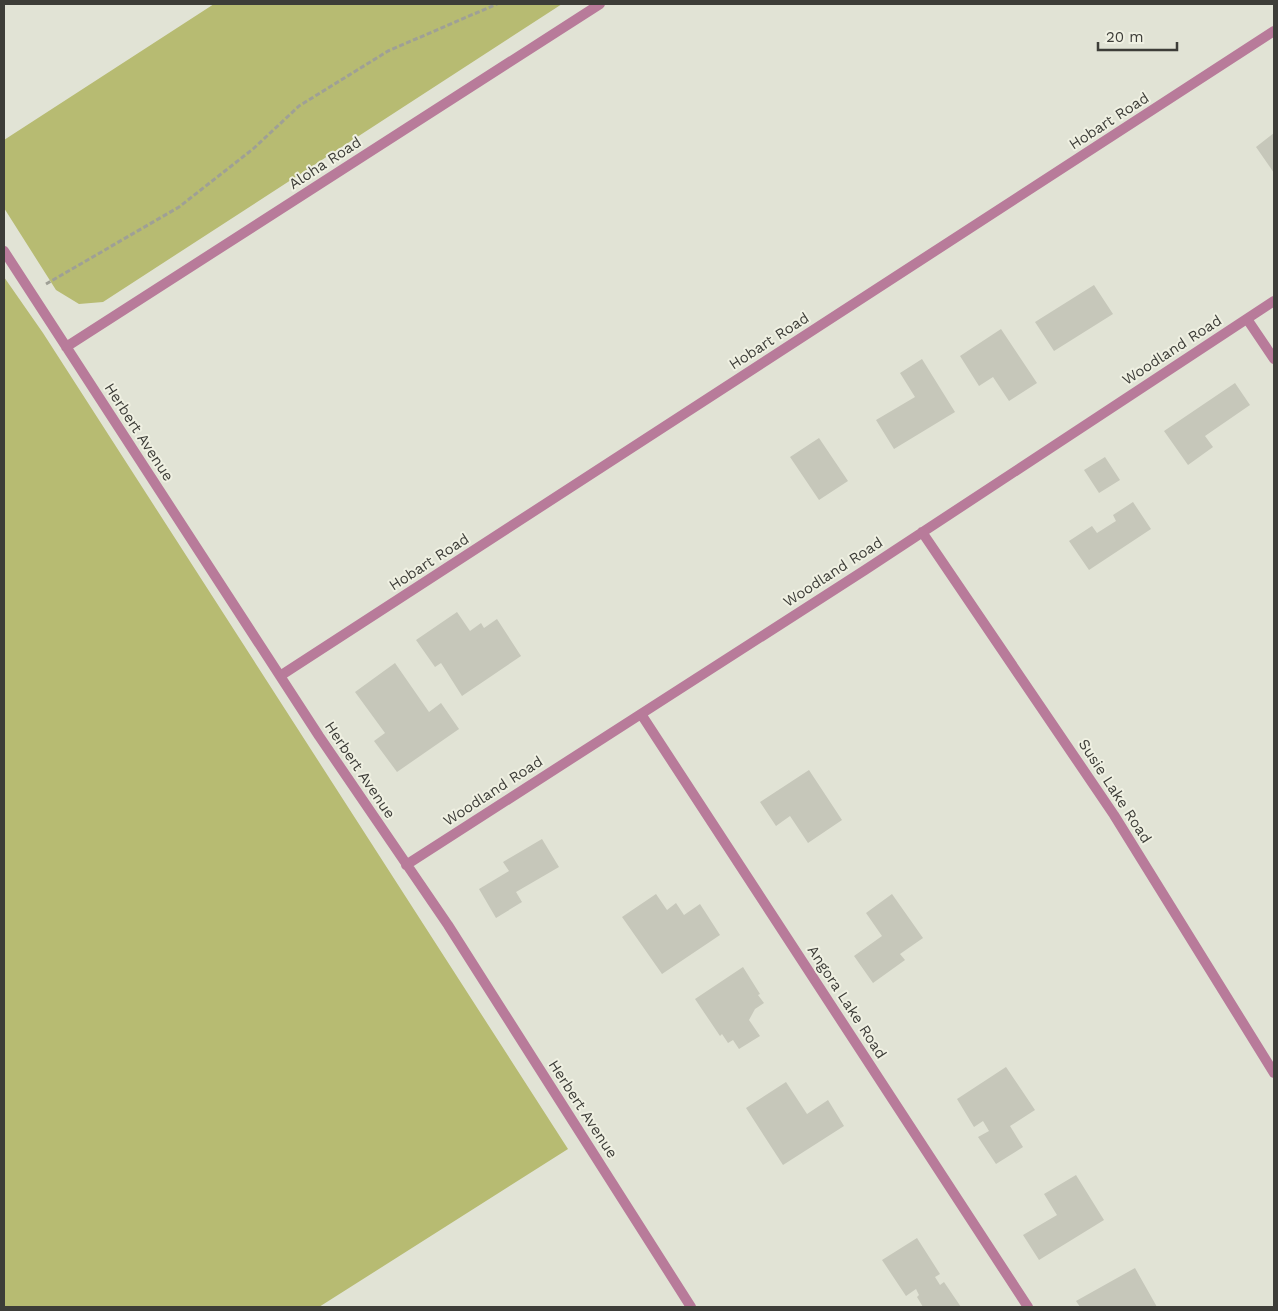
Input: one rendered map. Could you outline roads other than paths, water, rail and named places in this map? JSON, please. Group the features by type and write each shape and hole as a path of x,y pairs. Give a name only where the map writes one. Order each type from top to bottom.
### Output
{"street":[{"name":"Aloha Road","path":"66,347 600,4"},
{"name":"Hobart Road","path":"280,676 1274,31"},
{"name":"Herbert Avenue","path":"4,251 280,676 448,925 691,1307"},
{"name":"Woodland Road","path":"406,864 641,714 1274,302"},
{"path":"1247,318 1274,359"},
{"name":"Susie Lake Road","path":"922,532 1114,815 1274,1072"},
{"name":"Angora Lake Road","path":"641,714 1028,1307"}]}
